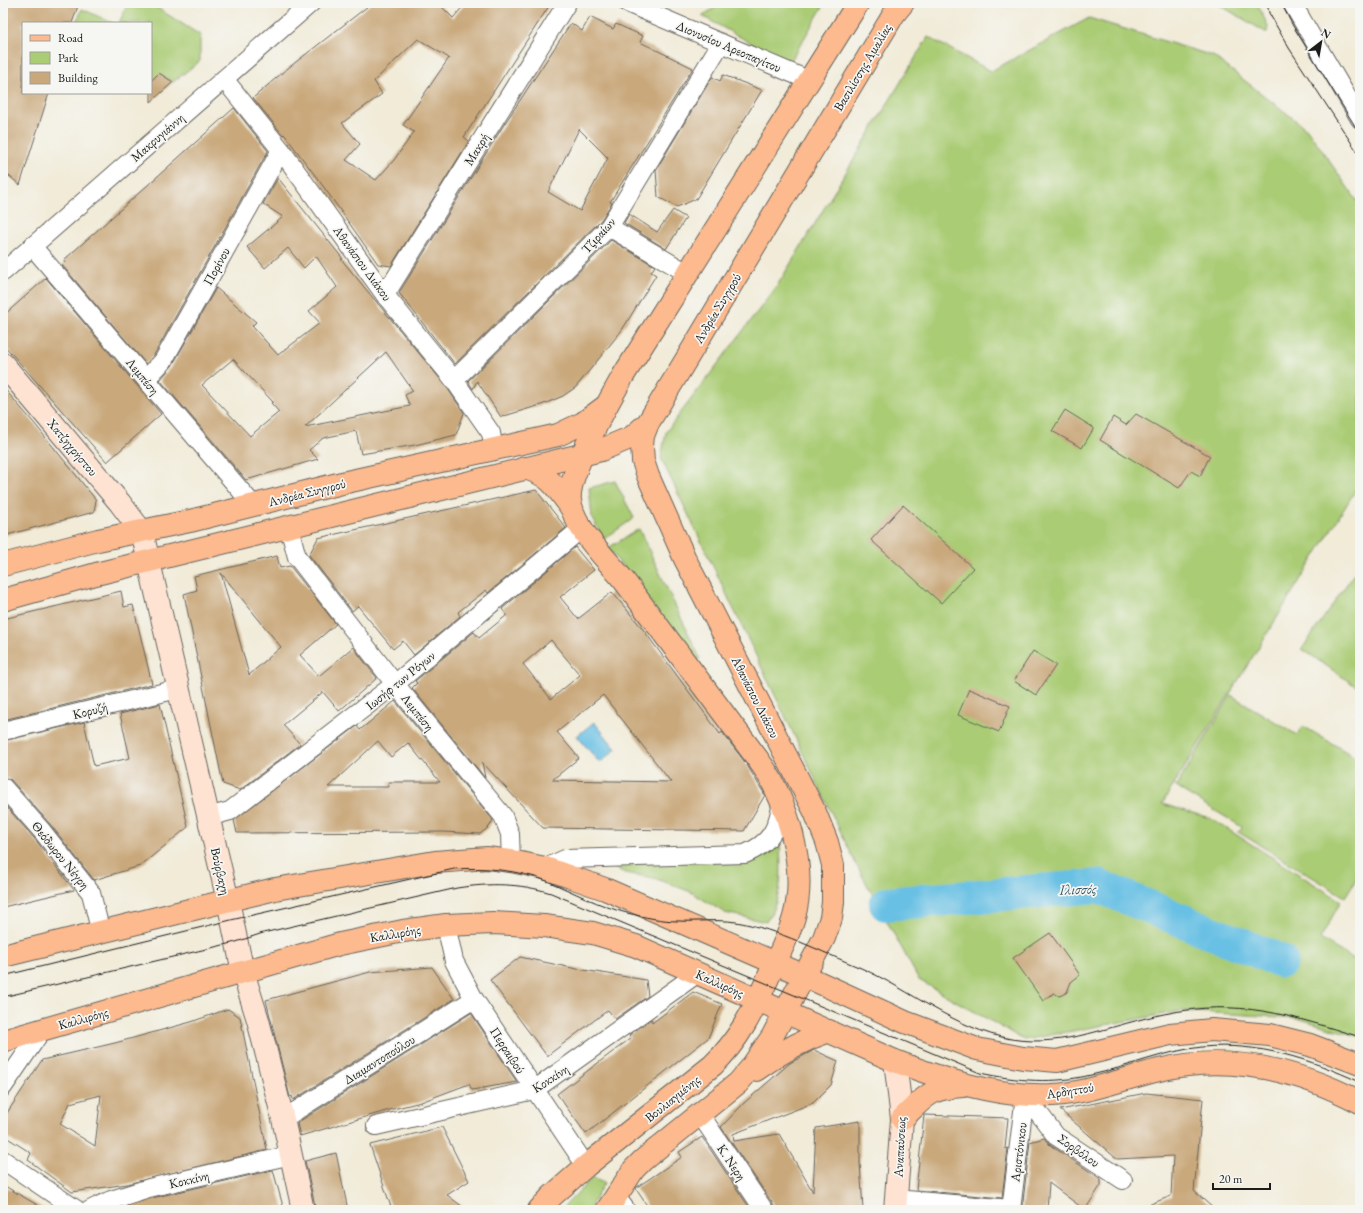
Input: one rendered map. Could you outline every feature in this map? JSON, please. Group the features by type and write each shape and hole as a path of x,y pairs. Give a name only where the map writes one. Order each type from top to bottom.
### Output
{"main road":[{"path":"808,80 858,3"},
{"name":"Βασιλίσσης Αμαλίας","path":"823,131 894,14 903,3"},
{"name":"Ανδρέα Συγγρού","path":"584,454 606,406 808,80"},
{"name":"Ανδρέα Συγγρού","path":"3,600 96,574 584,454 618,444 632,437 648,422 823,131"},
{"name":"Ανδρέα Συγγρού","path":"3,565 98,540 142,532 254,506 342,483 558,435 583,423 606,406"},
{"name":"Αθανάσιου Διάκου","path":"648,422 643,436 642,446 643,461 648,476 685,559 816,812 827,842 833,865 834,889 831,918 824,938 805,976"},
{"path":"577,519 570,490 584,454"},
{"path":"524,468 549,479 577,519 768,772 782,803 795,850 799,890 794,916 775,962"},
{"path":"3,956 275,889 435,862 487,858 545,868 606,889 775,962 934,1034 977,1049 1023,1058 1057,1061 1170,1034 1212,1030 1270,1036 1310,1045 1360,1064"},
{"name":"Καλλιρόης","path":"3,1041 340,944 403,931 446,925 494,922 544,926 593,933 636,946 786,1012"},
{"name":"Βουλιαγμένης","path":"539,1210 552,1196 586,1166 713,1065 739,1036 758,1000 775,962"},
{"path":"738,1083 762,1053 805,976"},
{"name":"Αρδηττού","path":"786,1012 895,1061 926,1073 967,1085 1025,1095 1066,1094 1182,1065 1219,1063 1268,1067 1308,1079 1360,1102"},
{"path":"616,1205 634,1169 643,1160 738,1083 777,1054 806,1038 829,1031"},
{"path":"902,1119 927,1094 944,1087 967,1085"}],"street":[{"name":"Μακρυγιάννη","path":"3,272 311,3"},
{"name":"Μακρή","path":"386,295 566,3"},
{"name":"Διονυσίου Αρεοπαγίτου","path":"627,3 808,80"},
{"path":"1292,3 1360,119"},
{"name":"Τζιραίων","path":"454,380 608,227 721,43"},
{"name":"Αθανάσιου Διάκου","path":"224,79 281,150 386,295 454,380 491,433 494,450"},
{"name":"Πορίνου","path":"146,379 163,361 281,150"},
{"path":"608,227 687,273"},
{"name":"Λεμπέση","path":"32,246 254,506"},
{"name":"Χατζηχρήστου","path":"3,364 142,532"},
{"name":"Ιωσήφ των Ρόγων","path":"208,817 230,811 395,684 577,519"},
{"name":"Λεμπέση","path":"289,527 297,557 395,684 503,816 510,834 511,861"},
{"name":"Βούρβαχη","path":"142,532 228,901 243,972 258,1020 283,1119 303,1210"},
{"name":"Κορυζή","path":"3,731 178,689"},
{"name":"Θεόδωρου Νέγρη","path":"3,787 42,831 91,893 101,933"},
{"path":"545,868 565,859 745,854 757,849 773,833 778,824 782,803"},
{"name":"Περραιβού","path":"446,925 454,961 474,998 586,1166"},
{"name":"Κοκκίνη","path":"376,1126 534,1090 698,973"},
{"name":"Διαμαντοπούλου","path":"283,1119 474,998"},
{"path":"3,1087 42,1030"},
{"name":"Αναπαύσεως","path":"895,1061 902,1119 895,1205"},
{"name":"Σορβόλου","path":"1025,1095 1056,1136 1123,1180"},
{"name":"Αριστόνικου","path":"1011,1210 1025,1095"},
{"name":"Κ. Νερη","path":"700,1114 764,1210"},
{"name":"Κοκκίνη","path":"90,1210 111,1200 149,1188 291,1155"},
{"path":"3,1160 77,1210"},
{"path":"895,1205 1011,1210"}],"green space":[{"path":"128,3 151,4 200,35 200,61 173,82 160,74 152,80 152,22 119,22"},
{"path":"722,3 825,3 789,64 702,16"},
{"path":"1216,3 1257,3 1268,26 1267,33"},
{"path":"82,9 111,22 76,22"},
{"path":"1089,18 1213,56 1307,129 1360,205 1360,483 1162,804 1210,818 1341,901 1320,939 1360,963 1360,1037 1297,1018 1181,1011 1024,1040 919,980 857,866 661,458 666,432 777,286 928,37 991,71"},
{"path":"615,481 634,518 604,539 592,518 589,488"},
{"path":"639,529 700,658 696,661 608,548"},
{"path":"1360,565 1360,689 1302,649"},
{"path":"1231,695 1297,735 1303,726 1360,760 1360,873 1345,897 1238,832 1242,827 1176,787"},
{"path":"780,841 781,873 779,893 772,912 766,922 725,913 691,892 654,878 625,873 603,862 605,857 747,864"},
{"path":"592,1178 604,1183 589,1210 561,1210"}],"water":[{"path":"594,722 616,749 600,763 577,736"}],"building":[{"path":"3,3 79,3 72,22 22,22 22,94 49,94 20,185 3,171"},
{"path":"372,3 438,3 453,18 466,3 551,3 464,137 469,141 391,266 378,264 284,134 283,135 253,98 283,72","holes":["418,39 449,58 403,125 414,132 394,160 376,180 346,160 360,144 342,123 382,94 374,81"]},
{"path":"590,17 613,29 616,24 643,36 640,42 693,68 610,202 612,203 601,220 455,364 399,293 505,123 571,23 582,31","holes":["579,129 608,158 580,211 548,192"]},
{"path":"159,73 173,82 151,102 152,94 152,80"},
{"path":"723,75 762,90 696,199 677,207 658,197 656,170 712,77 720,81"},
{"path":"234,108 268,151 154,355 146,364 62,265 65,262 64,260"},
{"path":"278,178 343,259 341,259 446,386 464,413 456,435 415,445 361,454 356,431 323,438 309,450 318,459 246,480 160,380 172,366 216,288 256,322 252,326 278,355 320,323 309,311 337,287 316,256 304,268 288,248 265,268 247,247 283,217 263,204","holes":["386,352 413,391 405,395 410,406 305,427","233,359 273,402 271,403 279,412 250,436 202,385"]},
{"path":"673,210 686,218 666,249 624,223 629,214 657,232"},
{"path":"611,240 655,266 651,272 656,275 622,330 576,387 563,396 544,404 501,417 477,381 473,389 468,381"},
{"path":"46,278 161,414 107,462 3,344 3,316"},
{"path":"3,387 96,500 94,512 3,536"},
{"path":"1065,410 1094,428 1082,448 1052,431"},
{"path":"1136,414 1210,456 1200,476 1191,471 1179,488 1100,440 1113,417 1126,425"},
{"path":"536,490 566,528 488,593 486,590 458,612 460,616 414,655 403,641 393,649 358,606 352,611 309,555 318,538"},
{"path":"903,505 973,568 941,603 871,540"},
{"path":"575,547 594,570 560,597 578,619 612,592 642,628 720,734 722,732 747,765 765,795 744,831 543,828 482,762 485,778 412,688 417,683 415,681 474,632 479,638 507,615 502,609","holes":["551,640 580,675 551,699 523,664","603,695 671,782 552,780 579,758 557,732"]},
{"path":"277,556 280,568 290,566 336,624 300,655 319,676 353,647 377,678 339,711 323,692 283,725 300,744 240,790 223,784 184,594 197,590 194,576","holes":["221,573 281,647 249,675"]},
{"path":"121,591 124,607 133,605 152,684 3,720 3,619"},
{"path":"1033,651 1056,665 1036,695 1014,681"},
{"path":"969,689 1010,706 999,732 958,715"},
{"path":"395,701 493,820 489,827 480,834 443,832 237,833 234,820 357,726 360,730","holes":["378,741 391,757 408,743 440,782 388,782 389,787 328,787"]},
{"path":"160,704 188,827 140,866 94,880 50,824 11,780 3,777 3,741 84,722 94,766 130,758 120,714"},
{"path":"3,803 34,838 74,890 3,907"},
{"path":"1050,933 1080,975 1071,982 1067,992 1063,995 1059,996 1054,993 1043,1001 1013,958"},
{"path":"520,957 577,969 646,980 648,996 615,1019 608,1010 547,1056 490,980"},
{"path":"432,967 454,999 293,1100 292,1096 290,1097 266,1000 370,972"},
{"path":"693,992 722,1004 708,1038 586,1134 557,1094 631,1038 629,1035 651,1019 652,1023"},
{"path":"228,1009 240,1017 267,1150 127,1184 72,1192 28,1160 31,1153 3,1135 3,1119 42,1060 115,1043 191,1022","holes":["101,1095 95,1146 60,1124 70,1103"]},
{"path":"471,1013 517,1082 472,1090 469,1084 421,1102 300,1136 297,1123"},
{"path":"814,1050 838,1061 831,1085 813,1103 733,1134 734,1141 779,1134 813,1192 816,1128 860,1121 860,1163 863,1210 774,1210 773,1204 721,1127 744,1103 790,1063"},
{"path":"1146,1093 1203,1099 1194,1191 1215,1210 1139,1210 1138,1209 1171,1196 1173,1156 1117,1159 1060,1110"},
{"path":"924,1115 1008,1118 1005,1149 1008,1148 1002,1198 916,1190"},
{"path":"442,1127 469,1181 447,1195 467,1210 392,1210 370,1145"},
{"path":"702,1137 751,1210 650,1210 636,1189 637,1187 682,1157 679,1152"},
{"path":"1044,1138 1050,1145 1101,1179 1101,1185 1085,1210 1049,1183 1047,1210 1022,1210 1030,1142"},
{"path":"336,1153 348,1210 316,1210 305,1161"},
{"path":"273,1170 284,1210 126,1210 129,1205 152,1198"},
{"path":"3,1185 46,1210 3,1210"}],"waterway":[{"name":"Ιλισσός","path":"886,904 1098,886 1281,961"}],"tram line":[{"path":"1267,3 1269,13 1289,48 1360,156"},
{"path":"1281,3 1293,26 1360,134"},
{"path":"3,976 231,920 454,869 478,868 501,870 536,877 606,907 640,916 673,921 729,921 752,925 768,930 880,977 952,1018 971,1027 1011,1039 1031,1041 1070,1038 1164,1014 1191,1009 1217,1008 1241,1008 1264,1011 1310,1022 1360,1037"},
{"path":"3,997 236,942 263,933 457,888 481,885 504,885 527,887 551,893 980,1073 1022,1080 1063,1080 1105,1072 1188,1049 1223,1046 1243,1047 1283,1054 1322,1066 1360,1082"}]}
